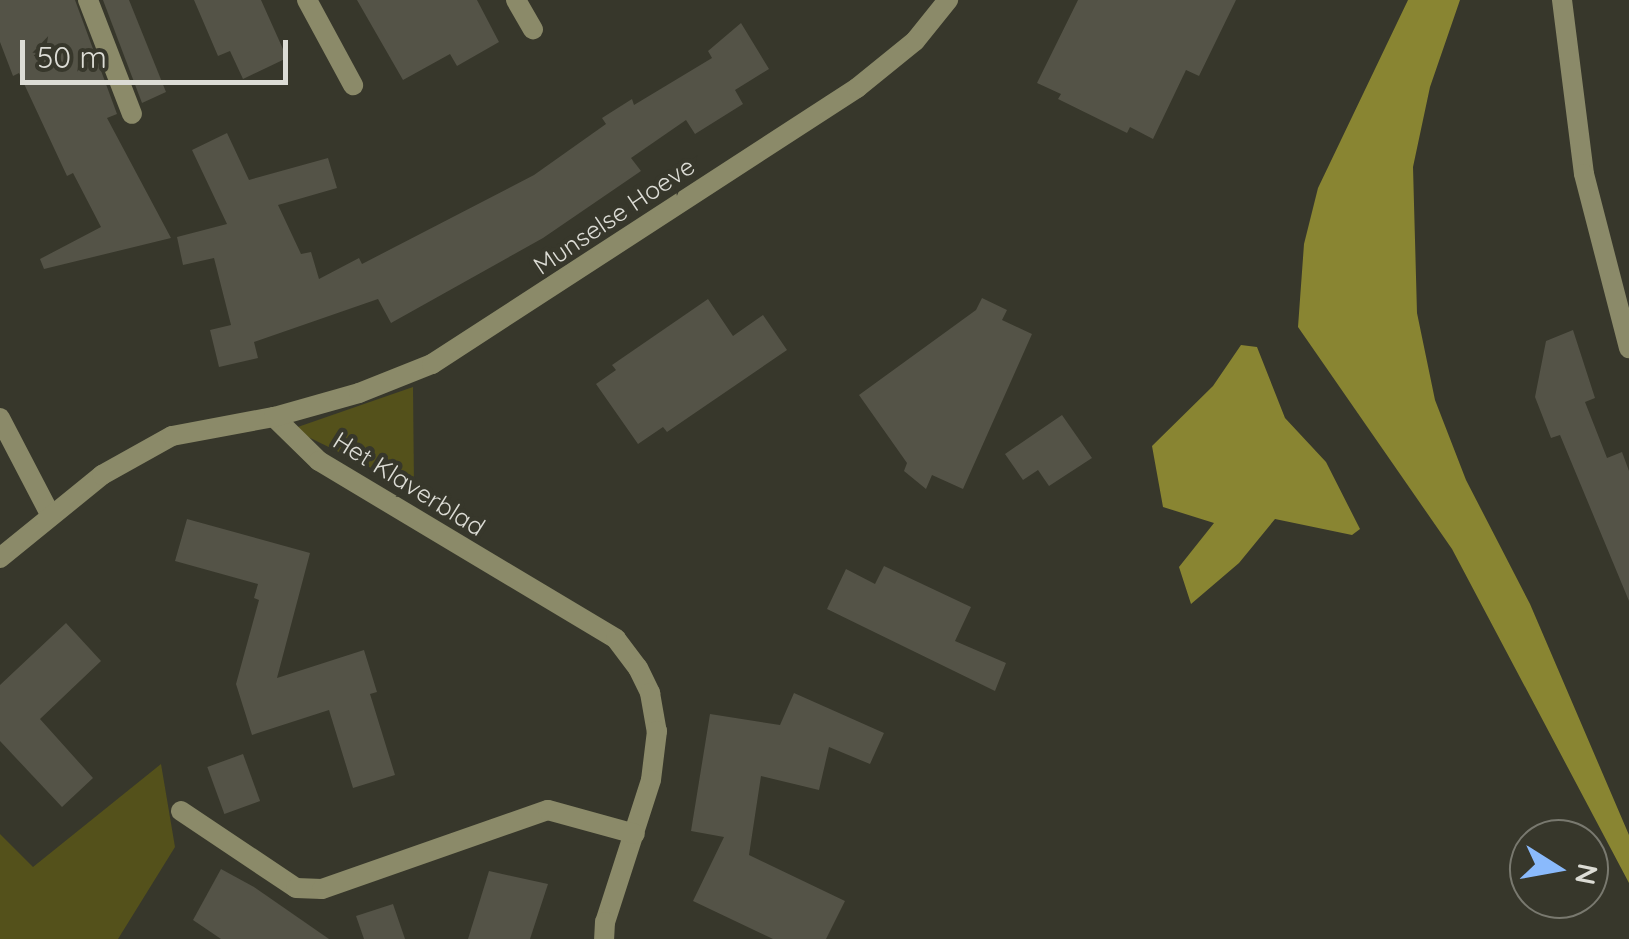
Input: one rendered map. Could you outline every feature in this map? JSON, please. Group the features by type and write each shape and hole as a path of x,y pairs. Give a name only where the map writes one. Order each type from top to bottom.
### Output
{"street":[{"path":"88,0 132,114"},
{"path":"307,0 352,85"},
{"path":"516,0 533,30"},
{"name":"Munselse Hoeve","path":"274,417 360,393 432,364 857,88 915,42 948,0"},
{"path":"1562,0 1584,174 1629,348"},
{"path":"0,558 102,475 172,436 274,417"},
{"name":"Het Klaverblad","path":"274,417 320,461 616,638 638,668 650,693 657,731 651,780 604,939"},
{"path":"0,418 50,514"},
{"path":"181,811 296,888 322,889 548,810 635,834"}],"shaded area":[{"path":"1408,0 1460,0 1430,87 1413,167 1417,313 1435,400 1466,480 1530,604 1629,835 1629,883 1609,845 1609,819 1595,819 1452,549 1298,327 1304,244 1318,188"},
{"path":"1241,345 1257,347 1285,418 1326,462 1360,529 1352,535 1275,519 1239,563 1191,604 1179,567 1214,523 1163,507 1152,446 1213,386"},
{"path":"413,387 414,489 292,429"},
{"path":"161,764 175,847 118,939 0,939 0,834 33,867"}],"building":[{"path":"0,0 75,0 117,114 107,118 171,238 44,269 40,259 101,227 73,173 67,176 19,73 13,76 0,42"},
{"path":"103,0 129,0 166,92 142,103"},
{"path":"194,0 261,0 287,58 243,79 230,51 218,56"},
{"path":"357,0 477,0 499,42 457,66 450,54 403,80"},
{"path":"1078,0 1236,0 1199,76 1186,70 1153,139 1130,127 1127,133 1058,99 1061,94 1037,83"},
{"path":"741,23 769,69 735,90 743,104 695,134 686,120 631,158 641,171 543,238 391,323 378,299 254,342 258,358 219,367 210,330 231,325 214,258 183,265 177,237 227,224 192,150 227,133 249,180 328,158 337,188 278,205 301,254 311,252 319,279 359,258 362,264 534,175 606,124 602,118 632,99 634,105 712,58 708,51"},
{"path":"982,298 1007,310 1002,320 1032,334 963,489 932,475 926,489 904,471 907,463 859,395 976,310"},
{"path":"708,299 733,336 763,315 787,350 667,432 663,427 638,444 596,384 616,370 612,365"},
{"path":"1573,330 1595,398 1585,402 1607,458 1622,452 1629,471 1629,601 1560,435 1551,438 1535,397 1546,341"},
{"path":"1062,415 1092,458 1049,486 1038,470 1023,480 1005,454"},
{"path":"187,519 310,553 277,678 364,650 377,692 370,694 395,775 353,788 329,710 252,735 236,684 259,600 254,598 258,584 175,561"},
{"path":"884,566 971,607 955,641 1006,663 995,691 827,609 846,569 875,584"},
{"path":"66,623 101,661 40,719 93,778 62,807 0,741 0,685"},
{"path":"794,693 884,733 870,764 829,747 819,790 761,776 749,855 845,901 826,939 773,939 693,901 724,837 691,831 710,714 780,725"},
{"path":"243,754 260,801 224,814 207,767"},
{"path":"221,869 329,939 221,939 193,920"},
{"path":"489,871 548,884 530,939 468,939"},
{"path":"393,904 405,939 364,939 356,916"}]}
